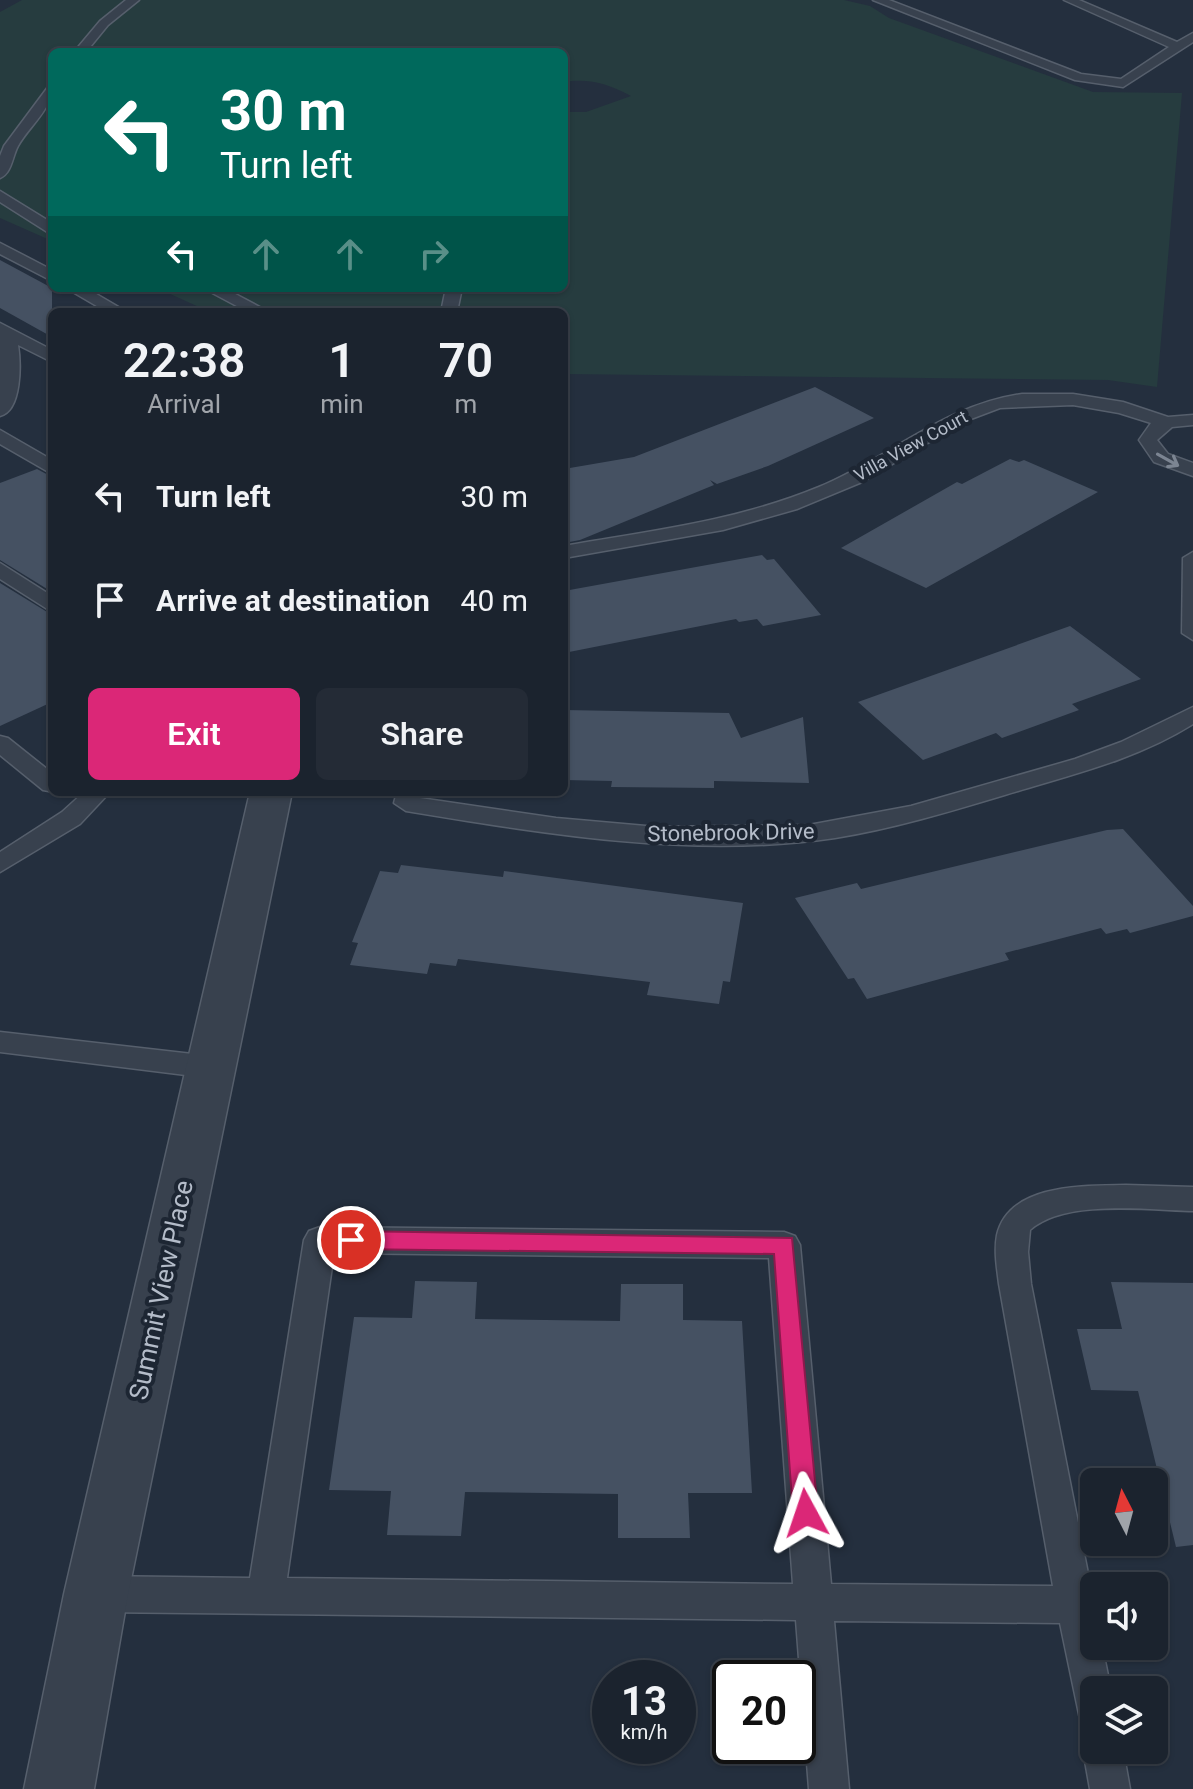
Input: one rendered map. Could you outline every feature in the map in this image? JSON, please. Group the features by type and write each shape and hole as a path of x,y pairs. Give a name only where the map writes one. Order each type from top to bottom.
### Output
{"street":[{"name":"Summit View Place","path":"59,1789 96,1594 270,796"}],"lane":[{"path":"83,48 104,23 133,0"},
{"path":"879,0 933,18 1079,77 1105,83 1123,83 1193,37"},
{"path":"1070,0 1179,47"},
{"path":"0,174 11,146 48,95"},
{"path":"0,195 48,227"},
{"path":"0,248 48,274"},
{"path":"82,292 112,308"},
{"path":"219,292 253,308"},
{"path":"3,330 48,355"},
{"path":"0,411 10,387 13,366 3,330"},
{"name":"Villa View Court","path":"568,551 773,511 849,481 954,420 999,403 1063,400 1148,415 1167,423"},
{"path":"1193,420 1167,423 1150,432 1151,449 1175,465 1193,470"},
{"path":"0,436 48,466"},
{"path":"1193,568 1193,633"},
{"path":"0,569 48,603"},
{"name":"Stonebrook Drive","path":"408,796 406,803 590,829 686,835 808,833 913,812 1114,754 1169,730 1193,714"},
{"path":"0,743 48,782"},
{"path":"0,864 90,800"},
{"path":"0,1042 210,1067"},
{"path":"1088,1676 1015,1284 1011,1251 1015,1229 1026,1214 1049,1204 1193,1199"},
{"path":"266,1596 320,1240 784,1245 829,1789"},
{"path":"96,1594 1074,1605"},
{"path":"1106,1764 1110,1789"}],"green space":[{"path":"22,0 844,0 870,6 889,18 1093,92 1182,93 1157,387 1108,380 568,374 568,308 201,308 166,292 568,292 568,112 586,112 631,96 599,83 568,82 568,48 48,48 48,239 0,218 0,12"}],"building":[{"path":"0,260 48,286 48,292 52,292 52,308 48,308 48,335 0,308"},
{"path":"815,387 874,418 768,466 717,484 710,480 714,485 568,542 568,468 634,457"},
{"path":"1010,459 1024,460 1098,492 926,588 841,548 957,482 962,484"},
{"path":"37,469 48,475 48,590 0,560 0,483"},
{"path":"762,555 767,560 774,559 821,615 763,626 757,619 739,622 736,619 568,652 568,590"},
{"path":"0,583 48,613 48,704 0,726"},
{"path":"1070,626 1141,679 1072,704 1079,710 1002,738 996,733 923,760 858,702"},
{"path":"568,710 729,713 741,738 803,717 809,783 714,781 714,788 611,787 612,781 568,780"},
{"path":"1123,829 1193,906 1193,916 1130,933 1127,929 1106,934 1101,928 1005,953 1009,960 867,999 854,978 848,979 795,898 857,883 861,889 1107,830"},
{"path":"401,865 503,877 504,871 743,903 730,982 723,981 719,1004 647,995 650,982 458,959 456,966 430,963 427,974 350,965 358,943 352,942 380,871 398,873"},
{"path":"415,1281 477,1282 475,1319 620,1321 621,1284 683,1284 683,1320 742,1321 752,1493 688,1493 690,1538 618,1538 618,1494 465,1492 461,1536 387,1535 391,1491 329,1490 354,1317 412,1318"},
{"path":"1111,1282 1193,1283 1193,1545 1176,1547 1168,1514 1168,1468 1157,1468 1138,1391 1091,1390 1077,1329 1122,1329"}],"route":[{"path":"351,1240 784,1245 806,1513"}]}
